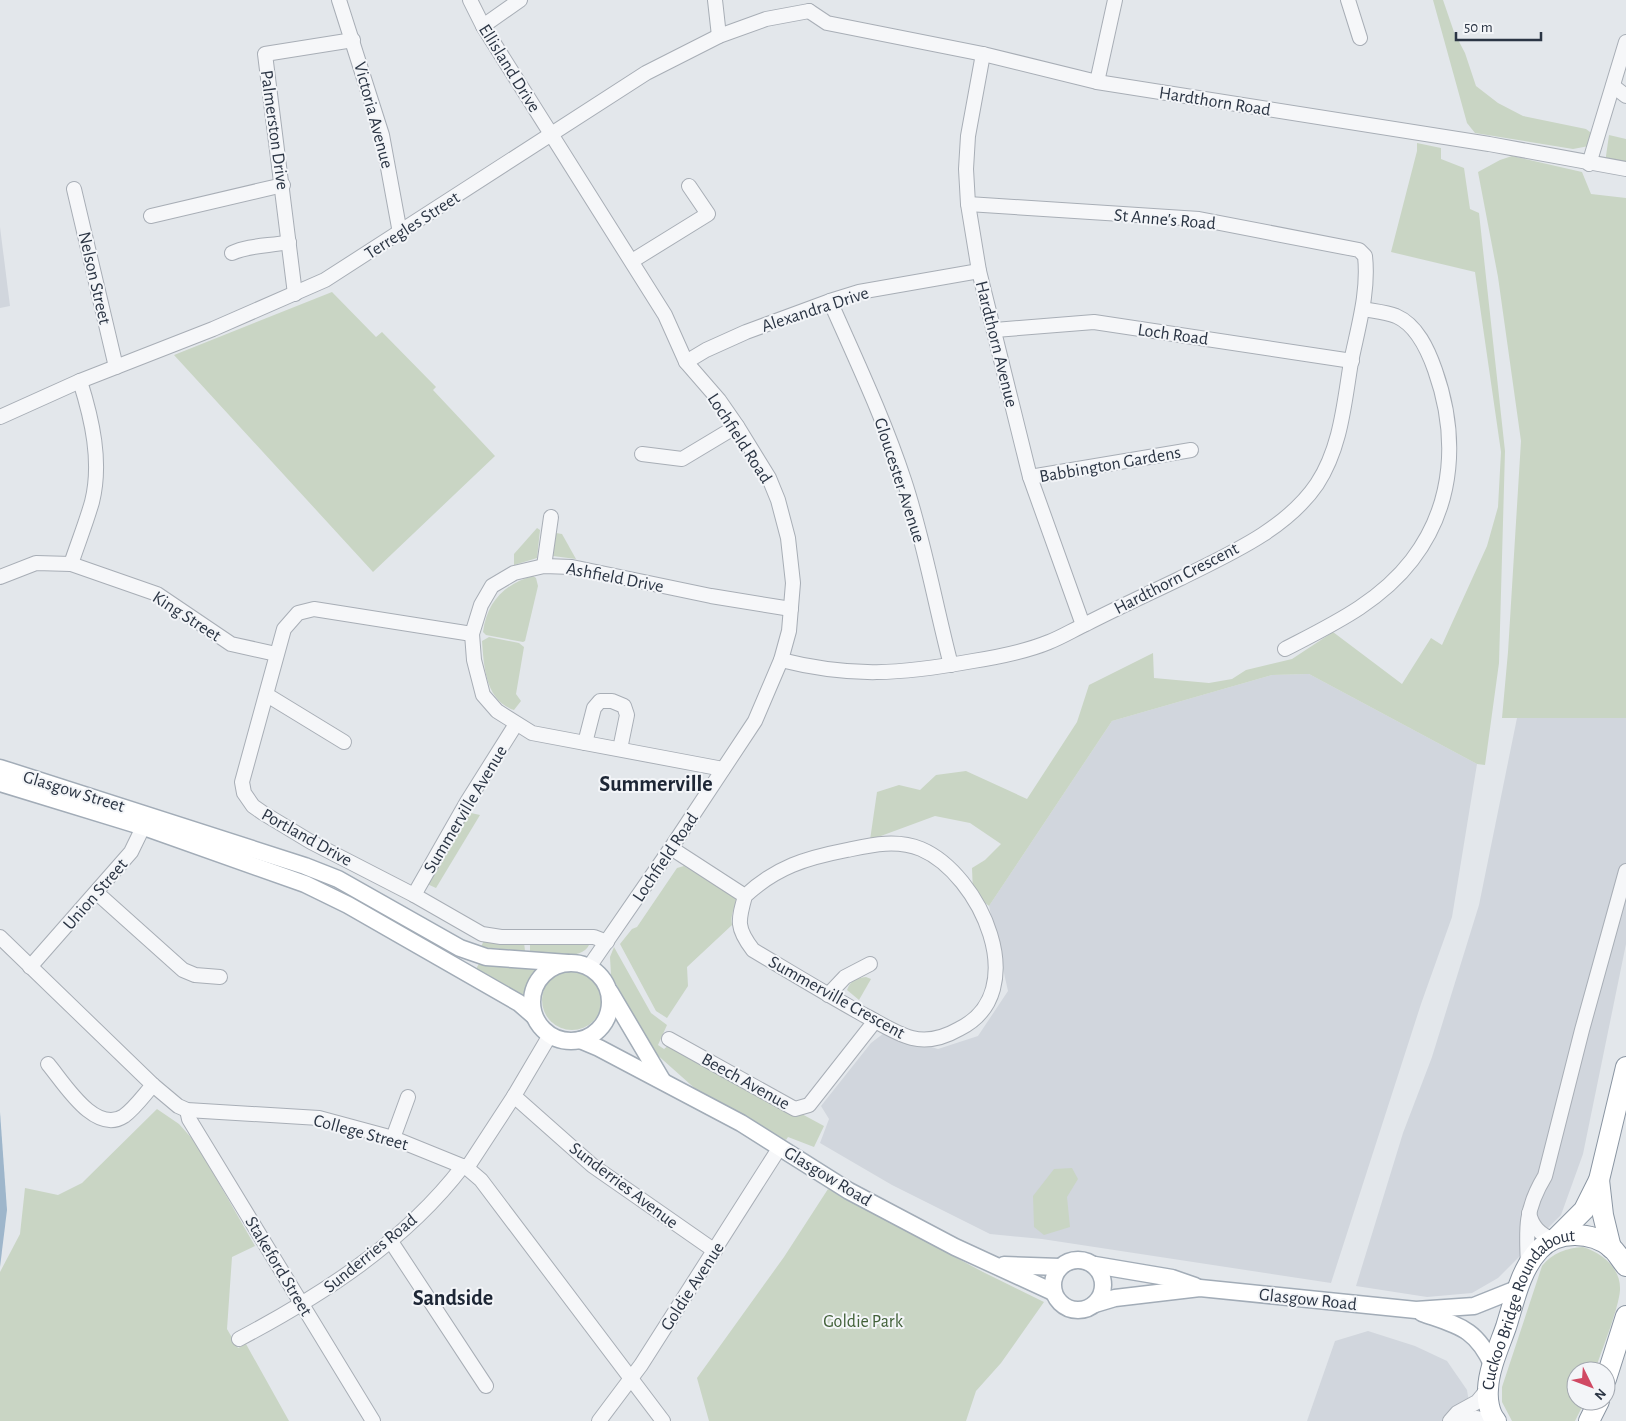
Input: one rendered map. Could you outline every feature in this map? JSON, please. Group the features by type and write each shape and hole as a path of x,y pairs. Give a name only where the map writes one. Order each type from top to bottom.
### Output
{"highway":[{"path":"1555,1239 1584,1210 1599,1180 1626,1067"},
{"path":"1599,1180 1603,1215 1612,1248"},
{"name":"Cuckoo Bridge Roundabout","path":"1496,1421 1491,1415 1487,1390 1493,1366 1528,1265 1539,1250 1555,1239 1579,1234 1595,1239 1612,1248 1626,1266"},
{"path":"1616,1361 1626,1316"}],"main road":[{"name":"Glasgow Street","path":"0,768 146,821"},
{"name":"Glasgow Street","path":"0,783 146,821"},
{"path":"146,821 268,852 338,879 460,948 486,957 568,963 589,967 597,973 608,990 663,1082"},
{"path":"146,821 314,888 519,1003 534,1016 541,1027 550,1035 560,1039 580,1040 592,1035 601,1027 608,1016 610,1003 608,990"},
{"path":"534,1016 533,992 538,981 546,972 556,966 568,963"},
{"name":"Glasgow Road","path":"580,1040 663,1082 780,1147 849,1191 955,1247 1054,1292"},
{"path":"1077,1259 1095,1265 1100,1272 1104,1289 1095,1304 1088,1308 1073,1310 1060,1303 1054,1292 1053,1278 1060,1267 1077,1259"},
{"name":"Glasgow Road","path":"996,1264 1060,1267"},
{"name":"Glasgow Road","path":"1095,1265 1172,1278 1200,1288"},
{"name":"Glasgow Road","path":"1095,1304 1115,1298 1200,1288 1416,1310 1474,1306 1519,1288"},
{"name":"Glasgow Road","path":"1416,1310 1459,1326 1474,1336 1484,1347 1493,1366"}],"street":[{"name":"Victoria Avenue","path":"339,0 382,135 400,233"},
{"name":"Ellisland Drive","path":"470,0 482,26 552,134"},
{"path":"482,26 520,0"},
{"path":"715,0 719,36"},
{"path":"1097,82 1115,0"},
{"path":"1348,0 1360,38"},
{"name":"Terregles Street","path":"0,417 80,381 295,294 343,270 646,73 719,36 812,5"},
{"name":"Hardthorn Road","path":"812,5 827,23 983,54 1097,82 1453,138 1589,164 1626,169"},
{"name":"Palmerston Drive","path":"295,294 283,185 265,54 353,40"},
{"path":"1589,164 1626,42"},
{"name":"Hardthorn Avenue","path":"983,54 968,136 968,204 979,271 1030,477 1083,625"},
{"path":"1613,86 1626,96"},
{"name":"Lochfield Road","path":"552,134 665,315 686,362 719,400 769,478 778,500 789,547 793,583 789,631 781,660 755,721 589,967"},
{"path":"151,216 283,185"},
{"path":"632,261 708,214 690,186"},
{"name":"Nelson Street","path":"74,189 116,367"},
{"name":"St Anne's Road","path":"968,204 1199,219 1359,250"},
{"path":"232,253 244,247 267,246 289,242"},
{"name":"Hardthorn Crescent","path":"781,660 816,669 852,673 904,672 1016,652 1049,642 1222,558 1262,534 1299,507 1317,484 1331,459 1340,430 1367,272 1365,256 1359,250"},
{"name":"Alexandra Drive","path":"686,362 706,350 746,332 830,300 860,292 979,271"},
{"name":"Gloucester Avenue","path":"830,300 889,436 904,481 916,518 951,665"},
{"path":"1285,649 1356,612 1383,589 1411,561 1433,529 1443,501 1449,471 1450,430 1443,391 1429,351 1416,333 1396,316 1362,309"},
{"name":"Loch Road","path":"995,330 1094,322 1352,361"},
{"path":"71,564 92,501 95,481 90,412 80,381"},
{"path":"642,454 682,459 736,426"},
{"name":"Babbington Gardens","path":"1030,477 1191,450"},
{"path":"544,566 551,517"},
{"name":"King Street","path":"0,577 36,563 71,564 157,594 230,644 276,654"},
{"name":"Ashfield Drive","path":"723,769 532,733 516,724 497,711 483,695 474,660 472,634 481,605 492,586 514,573 544,566 572,567 702,594 791,609"},
{"name":"Portland Drive","path":"472,634 314,609 298,613 284,629 276,654 268,695 242,782 244,793 253,806 312,842 414,895 482,934 518,938 594,937 606,942"},
{"path":"268,695 344,742"},
{"path":"585,743 594,708 600,701 612,701 624,706 627,714 620,749"},
{"name":"Summerville Avenue","path":"414,895 467,802 516,724"},
{"name":"Union Street","path":"30,967 97,893 131,852 146,821"},
{"name":"Summerville Crescent","path":"884,843 920,849 944,863 960,880 975,901 997,959 991,999 964,1027 947,1036 933,1039 912,1038 875,1021 828,995 753,950 742,936 738,921 746,896 762,880 780,869 834,852 884,843"},
{"path":"671,848 746,896"},
{"path":"1528,1265 1526,1221 1533,1194 1545,1176 1553,1148 1582,1030 1626,871"},
{"path":"97,893 183,970 196,975 220,977"},
{"path":"0,937 153,1085 187,1110"},
{"path":"828,995 845,977 870,964"},
{"name":"Beech Avenue","path":"669,1039 795,1109 809,1105 875,1021"},
{"name":"Sunderries Road","path":"239,1339 302,1305 345,1276 390,1240 445,1189 465,1167 514,1096 550,1035"},
{"path":"48,1064 86,1110 104,1120 113,1120 123,1116 153,1085"},
{"name":"Sunderries Avenue","path":"514,1096 593,1166 715,1251"},
{"path":"393,1138 408,1097"},
{"name":"College Street","path":"187,1110 319,1118 393,1138 465,1167 481,1180 663,1421"},
{"name":"Stakeford Street","path":"187,1110 189,1119 372,1421"},
{"name":"Goldie Avenue","path":"599,1421 630,1378 642,1365 780,1147"},
{"path":"1529,1209 1534,1226 1543,1235 1555,1239"},
{"path":"390,1240 486,1386"},
{"path":"1450,1421 1457,1413 1477,1402 1487,1390"},
{"path":"1460,1421 1477,1418 1491,1421"}],"shaded area":[{"path":"0,227 10,306 0,308"},
{"path":"1309,674 1477,764 1452,917 1421,1004 1331,1283 1042,1239 990,1234 892,1185 820,1143 829,1119 821,1106 871,1043 884,1033 938,1049 978,1036 1008,991 989,906 1112,721 1272,675"},
{"path":"1517,718 1626,718 1626,944 1583,1154 1561,1215 1498,1278 1472,1293 1427,1297 1356,1286 1403,1133 1432,1057 1479,905"},
{"path":"1368,1331 1415,1346 1447,1361 1467,1390 1472,1421 1307,1421 1335,1341"}],"green space":[{"path":"1433,0 1443,0 1454,32 1465,53 1476,86 1498,103 1523,116 1586,129 1594,135 1589,146 1573,149 1475,133 1467,123"},
{"path":"1609,135 1626,139 1626,166 1605,163"},
{"path":"1417,143 1441,148 1441,159 1464,168 1470,209 1479,213 1505,451 1499,663 1485,765 1477,764 1309,674 1272,675 1112,721 989,906 973,893 972,868 985,860 1001,844 970,823 935,816 870,840 877,792 899,785 920,790 936,775 966,771 1027,799 1077,722 1089,685 1153,653 1154,678 1209,683 1232,679 1246,670 1292,659 1333,632 1402,684 1431,638 1442,645 1487,546 1498,507 1501,452 1475,272 1391,252 1417,151"},
{"path":"1512,156 1582,172 1591,194 1626,198 1626,718 1502,718 1521,441 1498,277 1478,172"},
{"path":"332,292 376,337 382,332 436,387 433,390 495,456 373,572 174,355"},
{"path":"537,528 540,530 537,558 514,565 514,554"},
{"path":"556,533 562,534 576,559 553,556"},
{"path":"533,576 536,578 538,586 525,641 486,635 483,632 485,621 493,603 505,589"},
{"path":"489,637 519,643 524,647 516,694 521,701 514,710 497,699 488,681 482,641"},
{"path":"467,814 480,815 436,888 425,883"},
{"path":"684,866 736,899 732,915 732,925 687,967 688,986 667,1018 656,1011 620,944 632,929 637,927 677,868"},
{"path":"485,938 524,942 525,951 481,947"},
{"path":"530,942 588,943 589,945 579,953 562,955 530,952"},
{"path":"614,947 651,1013 667,1025 658,1045 664,1049 670,1044 676,1046 824,1126 814,1147 788,1137 786,1140 700,1093 654,1052 611,975 610,957"},
{"path":"481,960 539,968 531,977 525,995 522,996 476,969"},
{"path":"566,970 578,970 589,975 597,983 602,994 600,1012 589,1025 578,1030 566,1030 555,1025 547,1017 542,1006 542,994 547,983 555,975"},
{"path":"866,977 871,979 859,1000 847,990 854,980"},
{"path":"157,1109 179,1124 196,1143 255,1246 232,1257 227,1329 238,1348 246,1344 289,1421 0,1421 0,1272 20,1234 25,1188 58,1195 82,1183"},
{"path":"1072,1168 1078,1179 1067,1197 1070,1227 1044,1235 1034,1227 1033,1196 1054,1169"},
{"name":"Goldie Park","path":"828,1189 983,1272 1044,1302 1001,1363 976,1391 966,1421 709,1421 697,1378 784,1257"},
{"path":"1583,1247 1597,1253 1614,1268 1620,1290 1613,1319 1598,1361 1566,1361 1566,1411 1580,1411 1575,1421 1512,1421 1502,1402 1502,1387 1542,1266 1560,1252"}],"water":[{"path":"0,1112 7,1210 0,1267"}],"district":[{"name":"Summerville","path":"656,783"},
{"name":"Sandside","path":"453,1297"}]}
